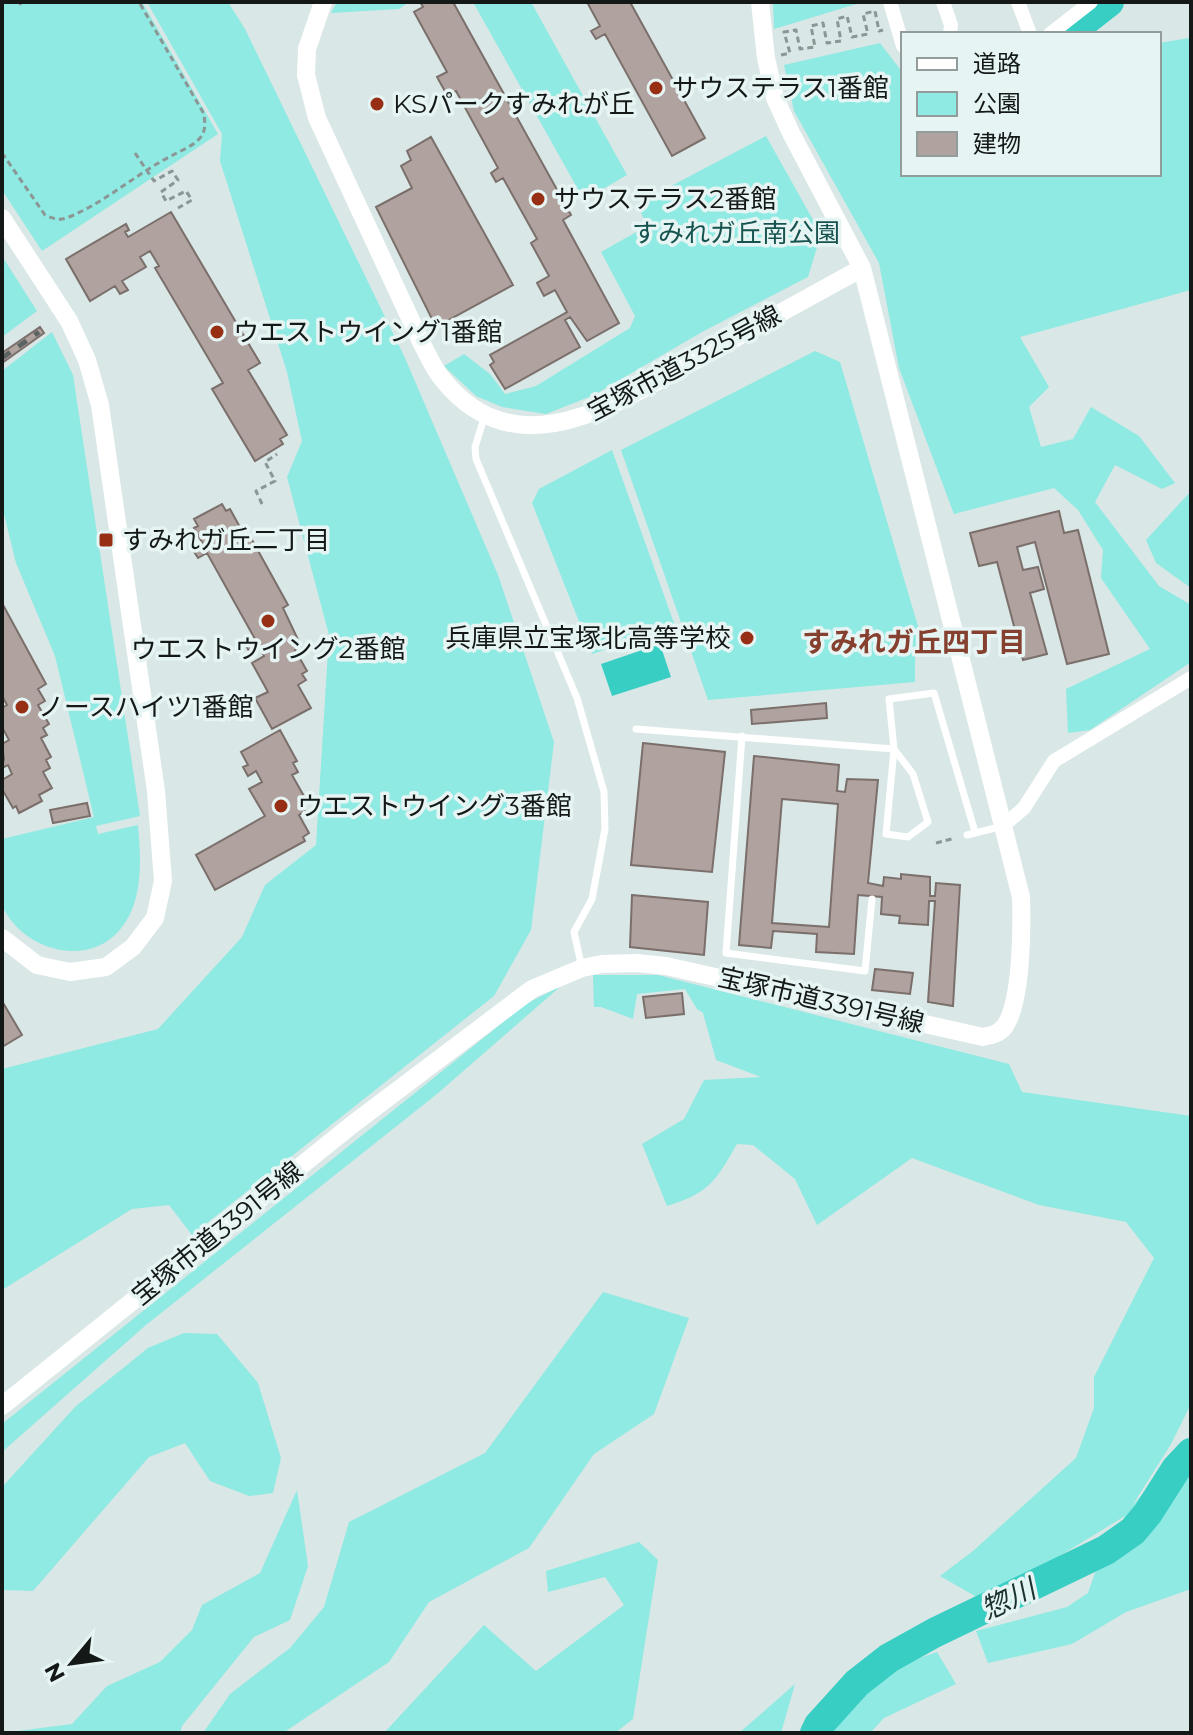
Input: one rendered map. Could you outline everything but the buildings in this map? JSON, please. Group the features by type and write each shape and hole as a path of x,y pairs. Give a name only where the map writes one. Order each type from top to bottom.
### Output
{"street":[{"name":"宝塚市道3325号線","path":"323,2 307,49 306,75 317,118 439,375 468,407 505,423 545,427 592,414 862,268"},
{"path":"760,2 766,58 775,98 862,268"},
{"path":"890,2 901,39"},
{"path":"943,2 950,32"},
{"path":"1018,2 1029,32"},
{"path":"1053,32 1091,2"},
{"path":"2,218 69,321 87,360 100,405 156,791 163,881 155,918 133,947 106,967 70,972 37,965 2,938"},
{"name":"宝塚市道3391号線","path":"2,1406 353,1124 532,989 582,968 636,963 666,966 983,1037 998,1033 1006,1024 1012,1010 1022,932 1021,897 862,268"},
{"path":"1004,825 1024,808 1054,761 1191,678"}],"lane":[{"path":"485,415 475,447 476,459 577,698 604,792 605,829 592,899 574,932 582,968"},
{"path":"636,729 894,749 913,774 928,822 908,837 886,834 894,749 889,699 934,693 971,834 1004,825"},
{"path":"742,736 726,953 865,971 872,899"}],"path":[{"path":"2,153 45,215 56,220 68,218 200,138 205,127 204,114 139,2"},
{"path":"790,53 784,32 796,30 800,49 815,47 811,26 823,23 827,43 841,41 837,19 847,16 852,37 868,34 863,14 875,11 879,31"},
{"path":"135,153 154,181 172,171 178,180 161,192 166,201 186,191 192,200 178,208"},
{"path":"262,504 256,491 275,481 265,462 277,454"},
{"path":"936,843 971,834"}],"green space":[{"path":"2,2 142,2 218,134 42,251 2,190"},
{"path":"147,2 228,2 245,29 405,358 498,575 554,742 531,930 494,996 192,1235 169,1205 132,1209 2,1290 2,1069 158,1029 242,937 265,885 316,845 329,635 287,477 302,441 287,372 220,161 222,134"},
{"path":"337,2 409,2 399,9 331,13"},
{"path":"473,2 531,2 627,175 584,200"},
{"path":"773,2 863,2 774,29"},
{"path":"1189,38 1191,290 1020,337 1049,387 1029,407 1041,447 1073,439 1091,407 1139,436 1175,483 1162,489 1115,465 1095,502 1159,586 1191,605 1191,662 1090,730 1068,733 1066,689 1150,649 1101,578 1103,550 1078,510 1054,488 954,514 899,368 879,263 794,111 784,65 880,43 901,70 901,176 1161,176 1161,43"},
{"name":"すみれガ丘南公園","path":"766,136 821,234 808,277 702,332 594,395 546,414 502,407 476,396 444,366 464,354 490,374 505,394 536,386 630,328 635,316 601,252 647,226 637,204"},
{"path":"2,256 37,311 2,337"},
{"path":"52,332 73,375 140,816 96,826 98,834 138,825 139,881 133,908 118,932 104,943 72,951 55,949 24,934 3,907 2,894 2,839 94,817 55,656 16,563 2,506 2,371"},
{"path":"815,351 840,362 920,633 915,682 708,700 621,450"},
{"path":"612,450 675,626 592,654 532,503 539,489"},
{"path":"1191,491 1191,588 1156,563 1146,540"},
{"path":"593,975 658,975 1009,1064 1022,1092 1191,1116 1191,1404 1171,1444 1132,1506 1155,1480 1191,1478 1191,1589 1126,1612 1072,1644 988,1663 976,1631 1067,1607 1088,1593 1096,1570 1125,1516 1053,1560 980,1599 940,1576 973,1551 1076,1458 1094,1408 1094,1377 1154,1258 1126,1222 1039,1205 912,1158 817,1225 795,1179 753,1145 737,1144 710,1184 693,1196 667,1206 642,1144 684,1119 704,1080 761,1077 716,1060 703,1013 685,989 637,994 633,1019 594,1007"},
{"path":"561,986 437,1094 146,1325 2,1452 2,1424 526,1004"},
{"path":"603,1292 689,1318 654,1414 594,1454 529,1548 429,1602 389,1662 283,1733 203,1733 230,1694 290,1648 324,1607 349,1522 485,1453"},
{"path":"184,1333 217,1334 258,1383 281,1458 273,1493 249,1496 210,1481 185,1443 149,1457 33,1591 2,1590 2,1487 76,1406 148,1348"},
{"path":"297,1490 308,1566 290,1620 254,1637 182,1726 180,1733 2,1733 72,1724 107,1686 160,1662 192,1630 202,1605 260,1573"},
{"path":"639,1542 658,1560 633,1719 615,1733 384,1733 484,1625 536,1671 624,1605 605,1577 548,1592 546,1571"},
{"path":"937,1652 956,1684 884,1718 870,1733 829,1733 862,1692 911,1661"},
{"path":"795,1684 781,1733 739,1733"}],"shaded area":[{"path":"660,644 671,677 612,696 601,664"}],"waterway":[{"path":"1071,32 1109,2"},
{"name":"惣川","path":"815,1733 857,1683 889,1658 1106,1550 1133,1531 1176,1469 1191,1453"}],"railway":[{"path":"2,358 39,332"}],"place":[{"name":"サウステラス1番館","path":"656,88"},
{"name":"KSパークすみれが丘","path":"377,104"},
{"name":"サウステラス2番館","path":"538,199"},
{"name":"ウエストウイング1番館","path":"217,332"},
{"name":"すみれガ丘二丁目","path":"106,540"},
{"name":"ウエストウイング2番館","path":"268,621"},
{"name":"兵庫県立宝塚北高等学校","path":"747,638"},
{"name":"ノースハイツ1番館","path":"22,707"},
{"name":"ウエストウイング3番館","path":"281,806"}],"district":[{"name":"すみれガ丘四丁目","path":"914,642"}]}
